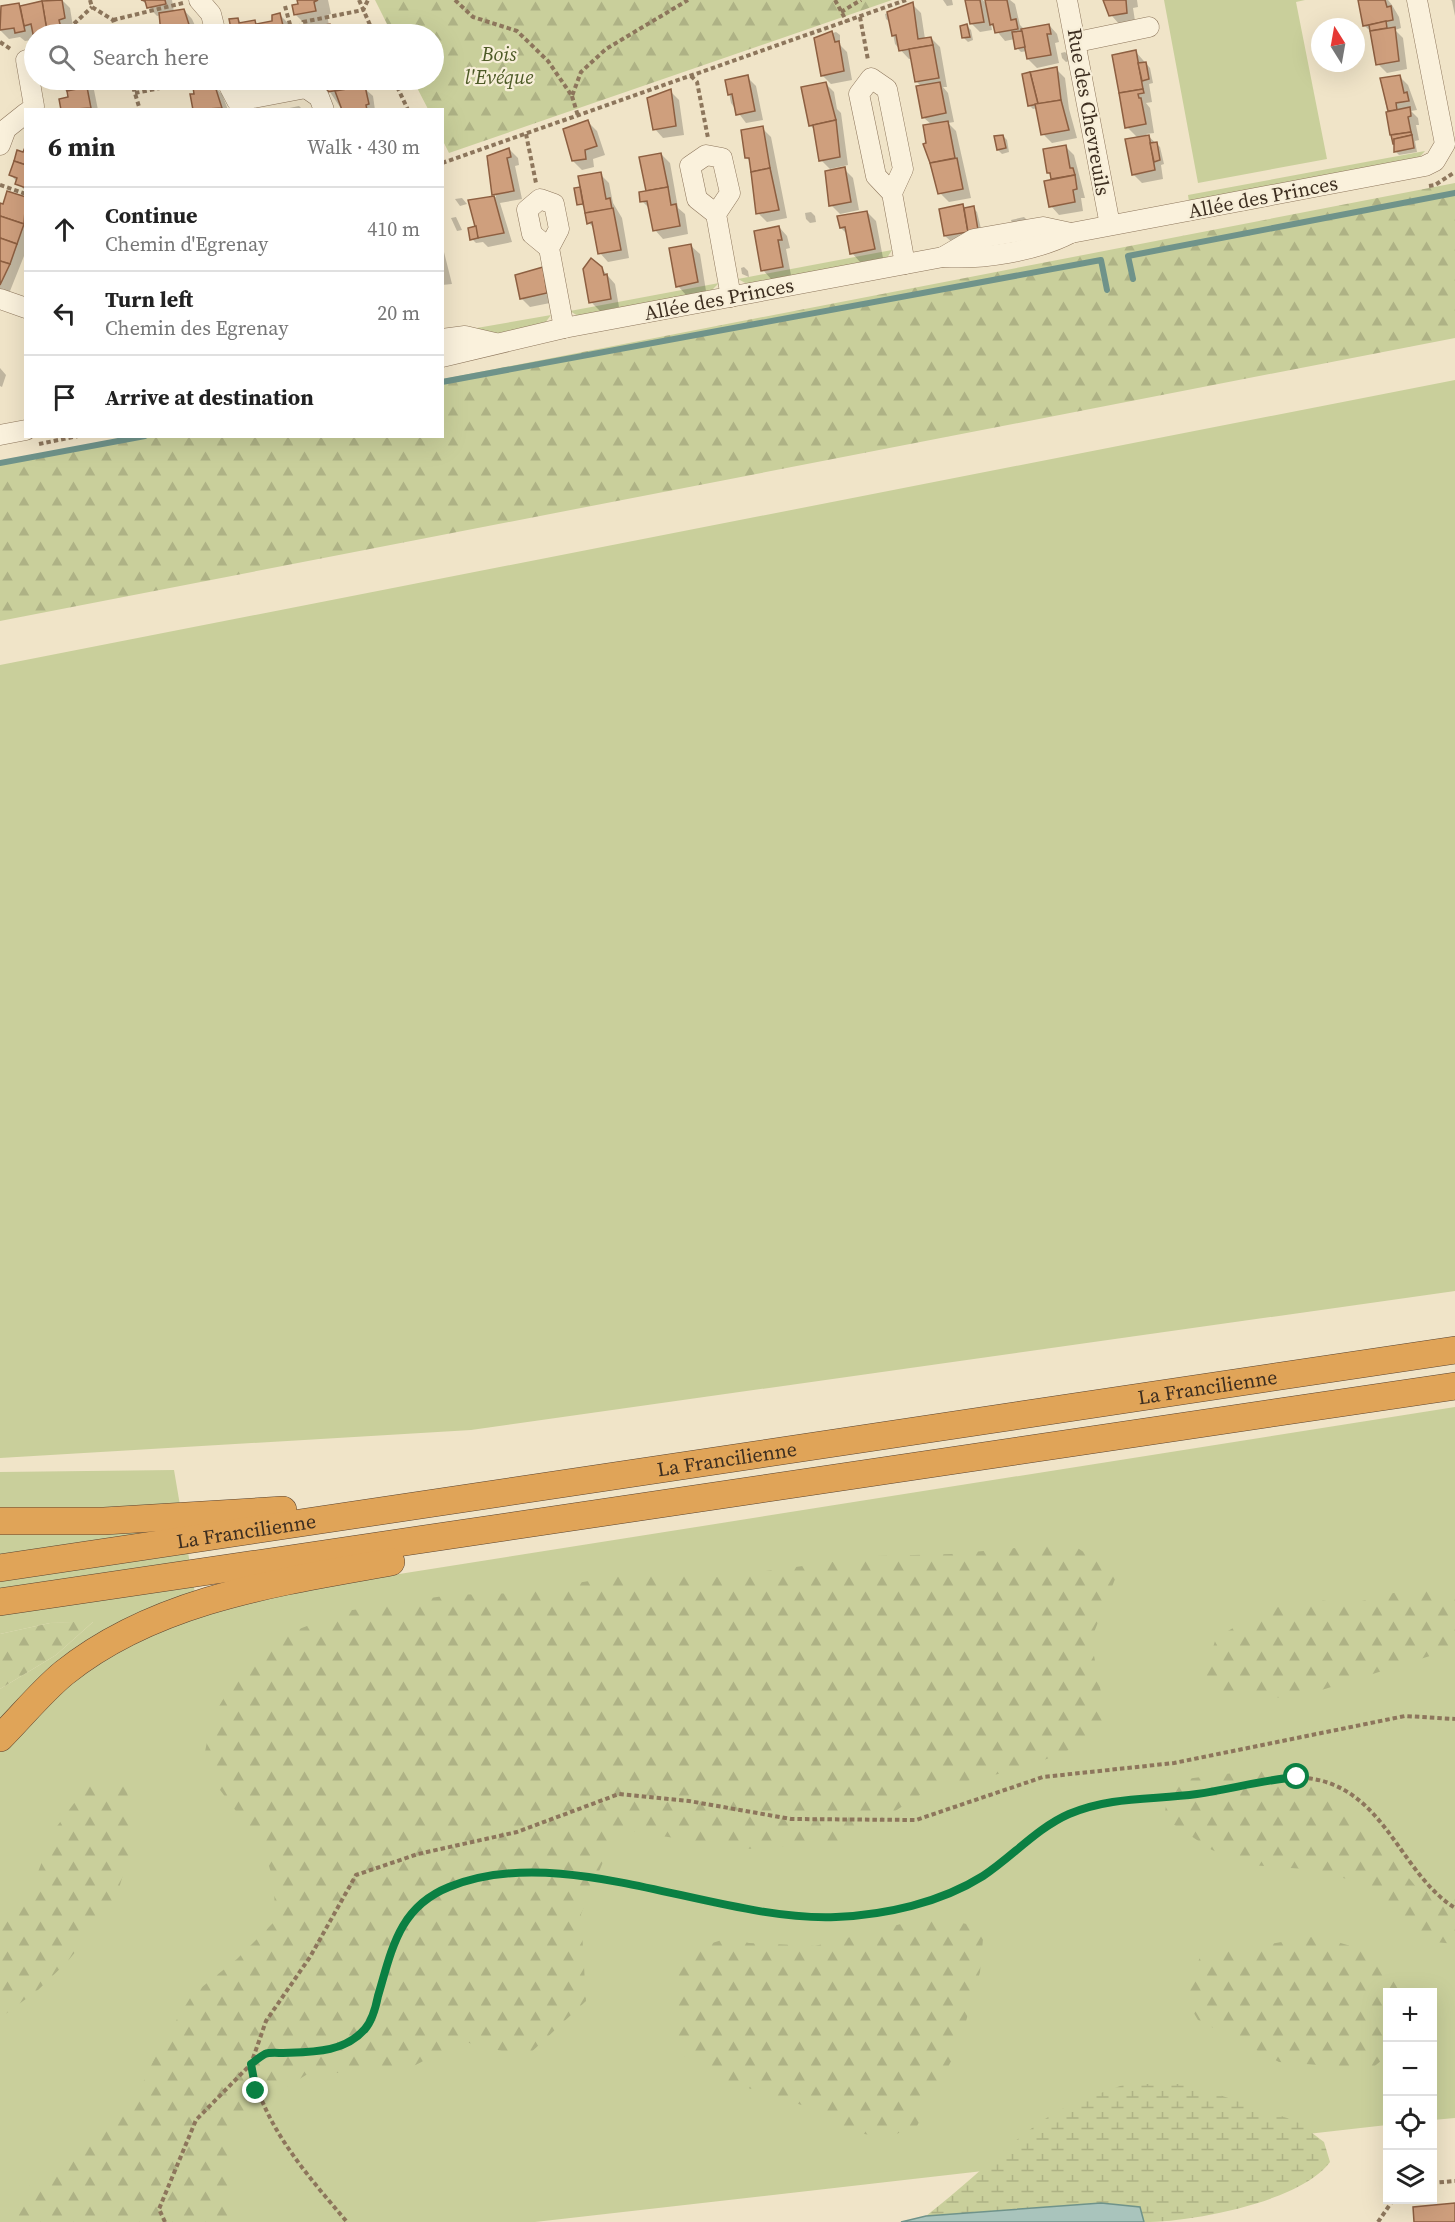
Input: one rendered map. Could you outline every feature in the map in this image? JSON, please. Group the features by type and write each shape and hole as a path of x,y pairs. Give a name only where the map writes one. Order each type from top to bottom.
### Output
{"highway":[{"name":"La Francilienne","path":"0,1568 1455,1350"},
{"name":"La Francilienne","path":"0,1602 1455,1386"},
{"path":"0,1521 104,1521 291,1509 330,1520"},
{"path":"0,1738 64,1673 126,1634 192,1606 255,1589 446,1552 471,1533"}],"street":[{"path":"197,0 211,14 214,24"},
{"name":"Rue des Chevreuils","path":"1067,0 1077,42 1110,225"},
{"name":"Allée des Princes","path":"444,357 482,350 495,343 564,328 944,257 974,239 1043,227 1071,233 1425,166 1435,161 1445,144 1417,0"},
{"path":"1077,42 1149,27"},
{"path":"892,193 903,169 887,89 872,78 860,94 876,176 892,193 905,264"},
{"path":"31,90 34,106 32,108"},
{"path":"229,90 236,105 285,90"},
{"path":"311,90 319,97 323,108"},
{"path":"0,145 6,129 24,115"},
{"path":"717,214 697,199 690,166 706,155 722,158 730,193 717,214 731,297"},
{"path":"549,248 532,234 527,210 540,199 554,204 559,230 549,248 564,328"},
{"path":"0,299 24,307"},
{"name":"Allée des Princes","path":"444,339 465,336 495,343"},
{"path":"0,435 24,430"}],"path":[{"path":"90,0 92,7 113,20 114,24"},
{"path":"113,20 197,0"},
{"path":"359,0 369,24"},
{"path":"363,10 368,0"},
{"path":"454,0 473,17 517,31 548,61 573,96 578,116"},
{"path":"573,96 581,72 606,49 688,0"},
{"path":"835,0 847,22"},
{"path":"842,12 861,0"},
{"path":"444,162 906,0"},
{"path":"285,6 290,24"},
{"path":"74,24 92,7"},
{"path":"302,24 363,10"},
{"path":"860,17 872,78"},
{"path":"690,76 697,82 708,140 706,155"},
{"path":"134,90 139,108"},
{"path":"135,93 150,90"},
{"path":"399,90 407,108"},
{"path":"526,134 540,199"},
{"path":"0,185 24,193"},
{"path":"347,2222 319,2189 271,2121 256,2091 251,2064 266,2020 310,1957 356,1875 418,1854 517,1832 620,1794 689,1801 791,1819 916,1820 1043,1777 1174,1763 1405,1716 1455,1719"},
{"path":"165,2222 159,2209 196,2120 251,2064 266,2054 326,2051 349,2042 367,2027 393,1943 405,1919 426,1900 448,1887 504,1875 576,1875 710,1902 803,1917 837,1917 895,1910 950,1893 983,1876 1066,1815 1088,1806 1110,1800 1197,1794 1261,1780 1297,1777 1333,1785 1367,1806 1438,1898 1455,1908"},
{"path":"1437,2183 1455,2181"},
{"path":"1378,2222 1390,2204"}],"green space":[{"name":"Bois l'Evéque","path":"375,0 892,0 449,153 444,143 444,108 427,108 418,90 444,90 444,24 387,24"},
{"path":"1164,0 1305,0 1296,2 1327,159 1198,183"},
{"path":"1425,151 1417,160 1189,202 1188,195"},
{"path":"1455,183 1455,338 0,621 0,464 140,438 444,438 444,379"},
{"path":"892,250 887,258 749,285 738,279"},
{"path":"719,283 710,292 578,316 570,311"},
{"path":"551,315 545,323 495,335 465,330"},
{"path":"1455,380 1455,1291 471,1430 0,1458 0,665"},
{"path":"1455,1407 1455,2118 1437,2120 1437,1988 1383,1988 1383,2125 535,2222 0,2222 0,1689 56,1655 93,1622 50,1623 0,1634 0,1472 174,1470 199,1617 238,1605 336,1584"},
{"path":"1070,1543 1117,1574 1091,1640 1108,1729 1094,1740 1024,1768 928,1790 845,1843 745,1849 617,1829 581,1914 586,2001 526,2057 461,2041 410,2068 306,2075 239,2116 226,2161 235,2222 19,2222 12,2209 31,2183 93,2136 135,2099 161,2045 192,1995 237,1959 275,1921 274,1882 263,1847 202,1766 212,1718 240,1671 294,1631 346,1611 450,1595 514,1593 633,1574 722,1577 877,1556 951,1554"},
{"path":"1421,1586 1455,1594 1455,1645 1449,1650 1293,1699 1220,1692 1204,1675 1216,1638 1262,1611 1311,1599 1350,1604"},
{"path":"94,1621 56,1655 0,1689 0,1634 50,1623"},
{"path":"1303,1764 1363,1822 1417,1888 1455,1890 1455,1944 1425,1941 1403,1926 1360,1882 1305,1869 1250,1865 1212,1850 1164,1818 1170,1781"},
{"path":"126,1780 133,1841 114,1905 67,1962 38,1990 0,2018 0,1921 30,1892 55,1829 89,1783"},
{"path":"932,1916 984,1928 980,1972 959,2046 917,2126 886,2138 843,2130 811,2108 723,2080 674,2050 678,1954 728,1938 749,1943 815,1946"},
{"path":"1317,1936 1381,1955 1408,1988 1383,1988 1383,2059 1371,2069 1279,2062 1198,2020 1182,1993 1201,1956"},
{"path":"1125,2084 1187,2084 1296,2121 1324,2142 1330,2162 1316,2176 1271,2199 1216,2214 1189,2218 1144,2222 1140,2207 1101,2203 926,2216 1016,2140 1048,2117 1075,2103"}],"water":[{"path":"1101,2203 1140,2207 1144,2222 901,2222 926,2216"}],"building":[{"path":"62,0 65,18 59,20 60,24 46,24 42,1"},
{"path":"141,0 165,0 166,4 147,8 145,1"},
{"path":"297,0 318,0 314,2 316,11 294,15 292,5 298,4"},
{"path":"965,0 980,0 984,22 970,24"},
{"path":"985,0 1007,0 1011,20 1016,19 1018,29 995,33 993,24 990,25"},
{"path":"1103,0 1126,0 1127,13 1109,16"},
{"path":"1358,0 1385,0 1387,7 1391,6 1393,20 1365,26 1365,18 1361,18"},
{"path":"42,1 46,24 24,24 24,26 20,6"},
{"path":"913,2 918,39 931,37 933,45 899,51 896,35 892,36 887,12"},
{"path":"19,3 24,31 15,33 14,28 0,30 1,6"},
{"path":"184,9 189,24 160,24 159,13"},
{"path":"280,13 283,24 256,24 272,21 272,15"},
{"path":"238,18 239,23 255,20 256,24 230,24 229,19"},
{"path":"1386,21 1387,28 1370,31 1369,25"},
{"path":"967,24 970,37 962,38 960,26"},
{"path":"1049,24 1051,34 1047,34 1051,55 1027,59 1021,29"},
{"path":"1395,27 1399,61 1376,65 1370,31"},
{"path":"832,31 835,42 839,41 844,71 821,76 814,38"},
{"path":"1022,31 1025,47 1015,49 1012,32"},
{"path":"933,45 939,78 915,82 909,49"},
{"path":"1136,50 1143,89 1119,93 1112,55"},
{"path":"1146,62 1149,79 1142,81 1138,63"},
{"path":"1057,67 1061,100 1038,104 1030,72"},
{"path":"1030,72 1038,104 1028,106 1022,74"},
{"path":"748,75 755,111 736,115 732,94 728,95 725,80"},
{"path":"1400,75 1404,93 1407,92 1409,101 1396,103 1397,110 1388,111 1380,78"},
{"path":"826,82 836,120 809,126 801,87"},
{"path":"940,82 946,113 922,118 916,86"},
{"path":"671,89 676,126 653,130 647,98"},
{"path":"1143,89 1144,93 1138,94 1141,98 1146,124 1125,128 1119,93"},
{"path":"88,90 91,108 61,108 59,99 68,97 67,91"},
{"path":"193,90 216,90 222,108 193,108 190,94 194,94"},
{"path":"366,90 369,104 366,105 367,108 341,108 335,91"},
{"path":"1061,100 1069,130 1041,135 1035,104"},
{"path":"1410,107 1411,116 1408,117 1411,132 1390,135 1386,112"},
{"path":"588,120 597,146 585,150 586,159 572,161 563,129"},
{"path":"836,120 840,157 819,161 813,125"},
{"path":"948,121 955,158 930,163 923,144 926,143 923,125"},
{"path":"763,126 770,168 751,172 749,158 745,158 741,130"},
{"path":"1411,132 1412,135 1394,139 1395,144 1393,144 1391,135"},
{"path":"1003,135 1006,148 997,150 994,136"},
{"path":"1149,135 1155,170 1132,175 1125,139"},
{"path":"1412,135 1414,148 1394,152 1394,139"},
{"path":"1157,142 1160,160 1154,162 1150,143"},
{"path":"1066,145 1070,168 1073,168 1075,175 1051,179 1050,173 1047,173 1043,149"},
{"path":"509,148 511,157 507,158 514,191 492,195 487,156"},
{"path":"17,150 23,152 24,150 24,164 14,161"},
{"path":"661,153 668,187 646,191 639,157"},
{"path":"957,158 963,189 938,194 930,163"},
{"path":"14,161 24,164 24,187 15,184 17,178 9,175"},
{"path":"845,167 851,202 829,206 825,171"},
{"path":"770,168 779,210 756,214 751,172"},
{"path":"601,172 606,199 610,198 612,209 585,213 578,176"},
{"path":"1075,175 1077,189 1073,190 1075,202 1049,207 1044,181"},
{"path":"580,187 583,204 577,205 574,188"},
{"path":"668,187 671,205 676,204 680,226 653,231 647,201 640,202 639,192"},
{"path":"7,191 24,196 24,224 0,216 0,203 3,204"},
{"path":"494,196 504,233 478,238 468,200"},
{"path":"963,204 968,232 944,236 939,209"},
{"path":"974,206 978,230 968,232 964,208"},
{"path":"613,208 621,250 598,254 592,222 587,224 585,213"},
{"path":"867,211 875,249 850,254 845,227 840,228 837,216"},
{"path":"0,216 24,224 17,244 0,238"},
{"path":"476,226 478,238 470,240 468,228"},
{"path":"779,226 782,240 778,240 783,267 761,271 754,231"},
{"path":"0,238 17,244 10,264 0,261"},
{"path":"691,244 698,282 676,287 669,248"},
{"path":"591,258 602,267 604,275 607,274 611,299 589,303 583,269"},
{"path":"0,261 10,264 0,285"},
{"path":"543,267 547,293 520,299 515,275"},
{"path":"1455,2203 1455,2222 1414,2222 1413,2207"}],"waterway":[{"path":"1133,279 1128,256 1455,193"},
{"path":"444,382 1101,260 1107,290"},
{"path":"0,463 134,438"}],"route":[{"path":"256,2091 251,2064 266,2054 326,2051 349,2042 367,2027 376,2006 393,1943 405,1919 426,1900 448,1887 504,1875 576,1875 710,1902 803,1917 837,1917 895,1910 950,1893 983,1876 1033,1837 1066,1815 1088,1806 1110,1800 1197,1794 1261,1780 1297,1777"}]}
